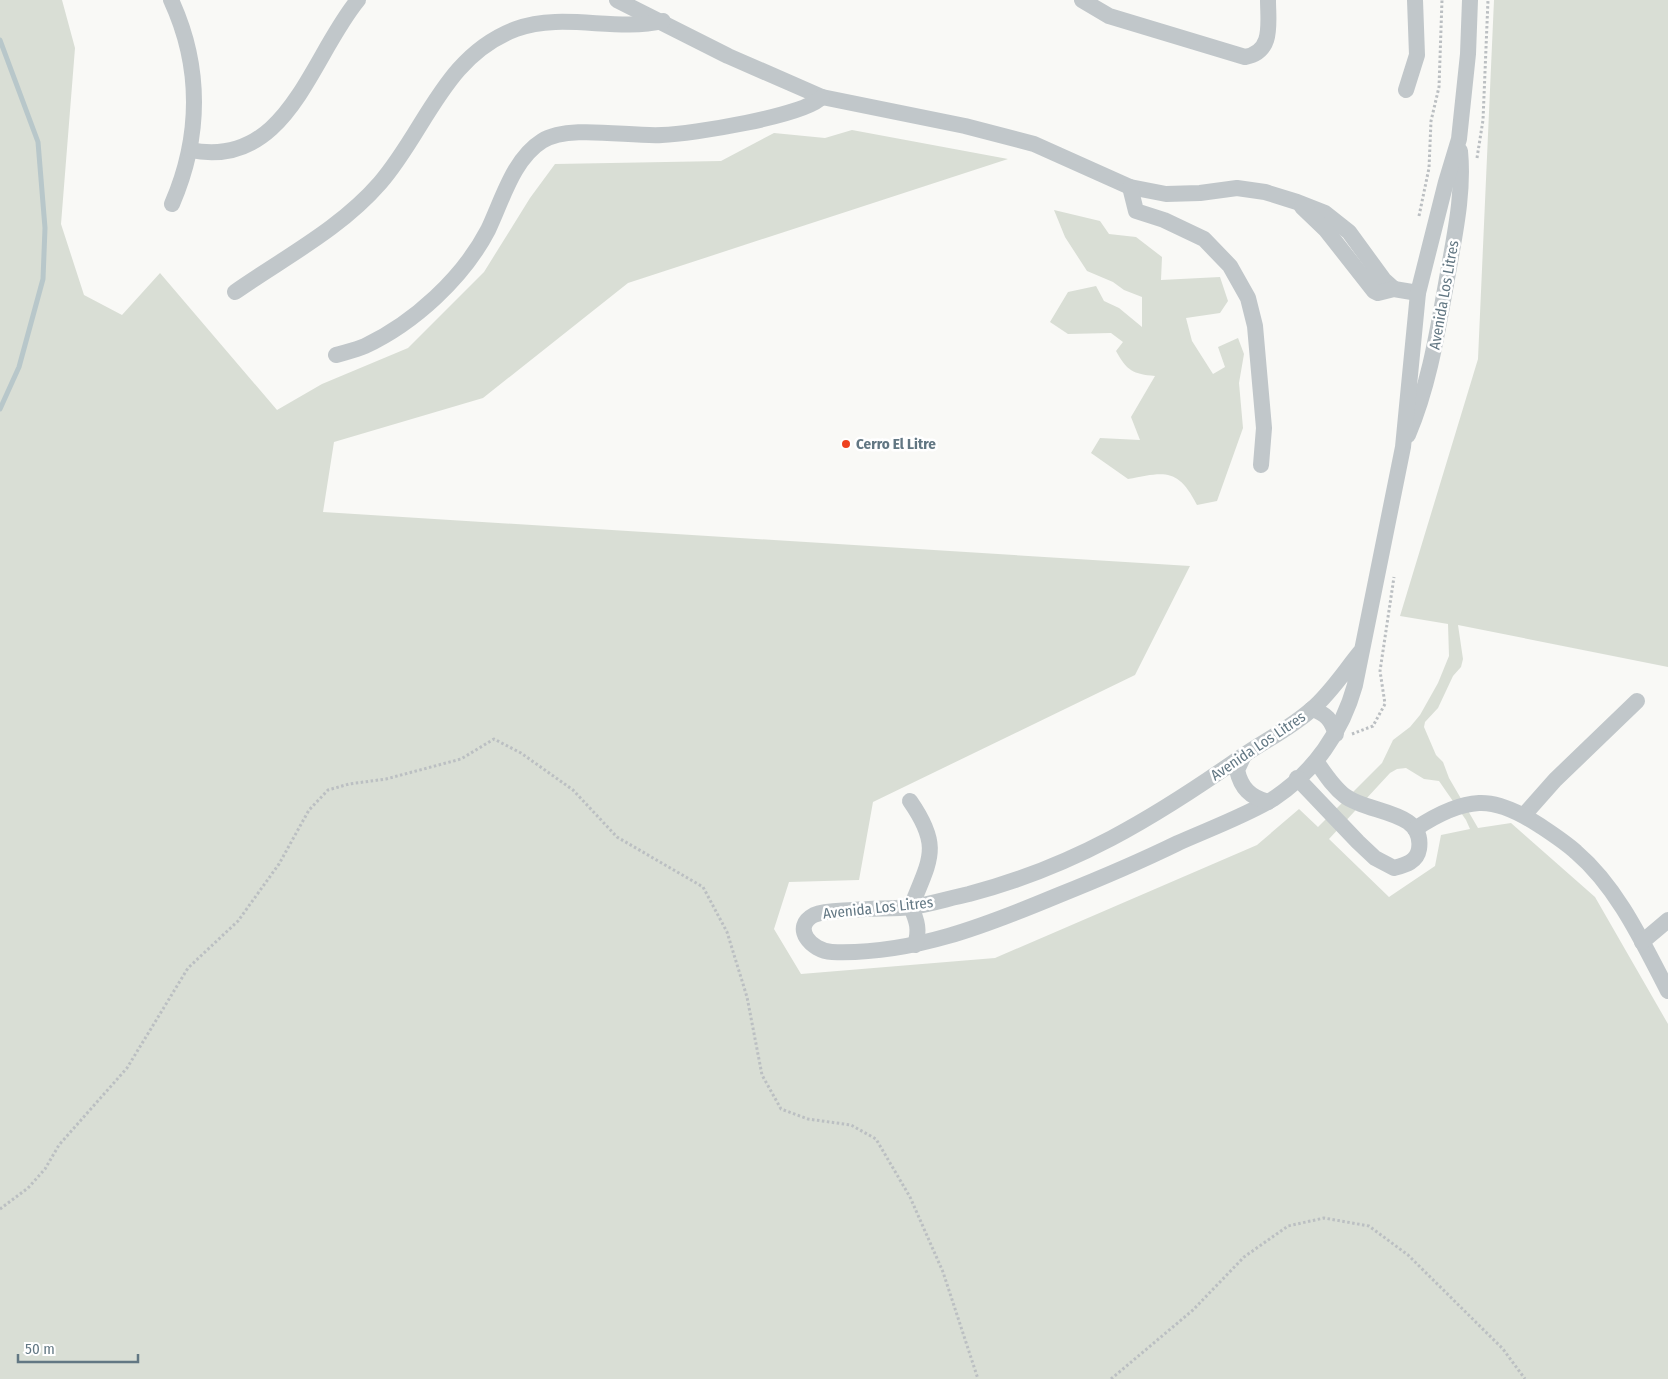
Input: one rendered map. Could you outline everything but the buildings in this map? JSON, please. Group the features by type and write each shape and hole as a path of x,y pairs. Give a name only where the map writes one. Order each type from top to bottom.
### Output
{"street":[{"path":"171,0 185,36 194,81 194,127 190,150 172,204"},
{"path":"190,150 214,153 233,150 251,144 272,129 304,87 325,46 358,0"},
{"path":"617,0 663,21 728,56 822,97 965,126 1034,144 1130,187 1166,194 1200,193 1237,188 1265,192 1297,202 1325,213 1349,232 1384,280 1394,289 1418,293"},
{"path":"1082,0 1109,16 1245,57 1258,52 1267,40 1268,0"},
{"path":"1406,90 1417,55 1415,0"},
{"name":"Avenida Los Litres","path":"1362,650 1312,709 1156,815 1086,852 1007,882 911,907 879,907 817,913 808,919 805,929 806,940 817,950 832,952 872,950 915,945 988,925 1138,863 1268,802 1316,761 1336,734 1347,713 1362,650 1403,447 1418,293 1437,215 1459,138 1468,54 1470,0"},
{"path":"235,292 306,247 349,213 380,183 403,152 449,79 460,65 487,43 518,28 552,22 645,25 663,21"},
{"path":"336,355 365,346 397,327 425,306 452,281 486,232 518,166 542,141 558,134 573,131 663,135 712,128 797,110 817,103 822,97"},
{"name":"Avenida Los Litres","path":"1403,447 1425,386 1434,353 1458,219 1462,164 1459,138"},
{"path":"1130,187 1136,211 1164,220 1204,239 1230,266 1248,298 1255,326 1264,428 1262,465"},
{"path":"1437,215 1449,215 1458,219"},
{"path":"1409,380 1416,387 1425,386"},
{"path":"1524,815 1554,780 1637,701"},
{"path":"1312,709 1324,713 1332,721 1336,734"},
{"path":"1244,755 1237,770 1244,789 1252,796 1268,802"},
{"path":"1297,778 1375,858 1394,868 1409,864 1418,854 1421,840 1407,820 1364,806 1346,797 1329,781 1316,761"},
{"path":"910,801 924,821 931,842 930,858 911,907 917,921 919,933 915,945"},
{"path":"1415,829 1433,817 1478,803 1498,806 1524,815 1556,836 1583,859 1607,884 1642,942 1668,992"},
{"path":"1642,942 1668,920"}],"path":[{"path":"1418,224 1429,168 1431,121 1439,87 1442,0"},
{"path":"1476,165 1483,120 1488,0"},
{"path":"0,1210 28,1188 45,1169 59,1145 127,1068 188,968 238,920 278,864 309,810 328,790 349,784 386,780 461,759 494,739 521,753 573,790 616,837 703,887 727,932 747,997 762,1075 781,1109 808,1119 851,1125 876,1139 910,1197 943,1272 978,1379"},
{"path":"1111,1379 1193,1310 1244,1257 1288,1226 1324,1218 1369,1226 1408,1255 1503,1349 1525,1379"}],"shaded area":[{"path":"0,0 62,0 75,48 61,224 84,295 122,315 160,273 277,410 322,384 408,348 484,272 530,198 555,164 721,161 774,133 825,138 852,130 1008,159 628,283 483,398 334,442 323,512 1190,566 1135,675 873,802 859,880 789,882 774,929 801,974 995,958 1257,845 1299,809 1318,827 1382,763 1393,740 1410,727 1420,715 1438,683 1449,656 1448,624 1400,616 1478,359 1494,0 1668,0 1668,667 1458,625 1463,659 1461,667 1453,676 1438,708 1425,722 1424,727 1436,755 1443,762 1449,778 1478,828 1511,823 1595,897 1668,1024 1668,1379 0,1379","holes":["1406,768 1424,779 1439,781 1466,820 1470,829 1441,835 1435,866 1389,897 1329,839 1390,773 1397,769"]},
{"path":"1054,210 1100,221 1109,234 1136,237 1162,257 1161,280 1220,277 1228,301 1220,313 1186,318 1192,341 1213,374 1225,367 1218,347 1238,338 1244,354 1239,383 1243,428 1217,501 1197,505 1183,484 1169,475 1161,474 1128,479 1091,453 1100,438 1140,440 1131,417 1155,376 1141,374 1127,367 1116,351 1123,342 1111,333 1068,334 1050,322 1068,292 1096,286 1104,301 1119,308 1142,327 1142,297 1087,271 1065,237"}],"waterway":[{"path":"0,40 38,142 45,228 43,279 19,367 0,409"}],"place":[{"name":"Cerro El Litre","path":"846,444"}]}
